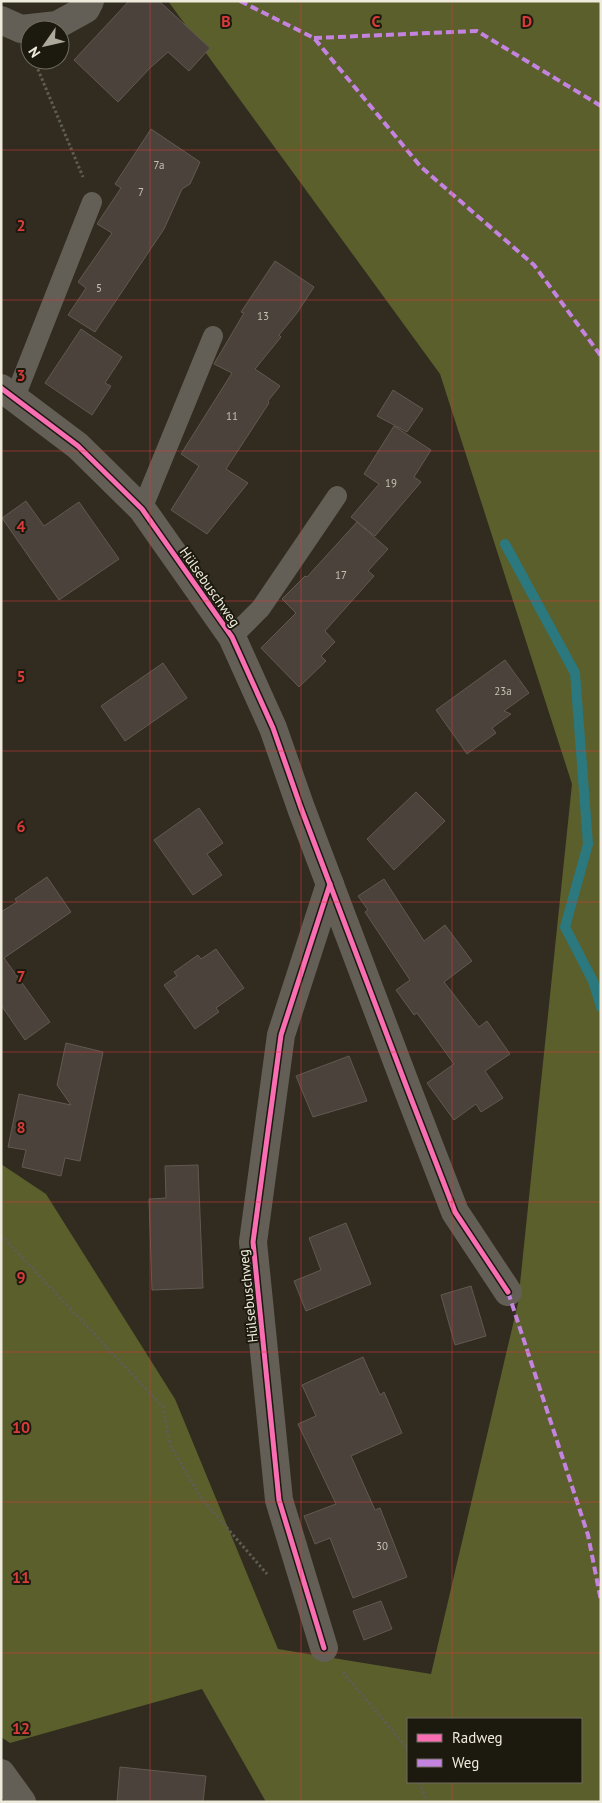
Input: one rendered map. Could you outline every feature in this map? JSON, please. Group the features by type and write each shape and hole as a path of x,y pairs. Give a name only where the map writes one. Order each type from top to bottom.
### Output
{"street":[{"path":"1,20 21,29 57,25 86,9 90,1"},
{"name":"Hülsebuschweg","path":"8,393 78,446 142,509 232,637 273,728 301,808 455,1212 508,1292"},
{"name":"Hülsebuschweg","path":"324,1648 279,1500 254,1242 281,1035 330,884"},
{"path":"1,1773 22,1802"}],"lane":[{"name":"Hülsebuschweg","path":"8,393 92,202"},
{"path":"142,509 213,336"},
{"name":"Hülsebuschweg","path":"232,637 260,608 337,496"}],"path":[{"path":"38,70 63,126 92,202"},
{"path":"1,1235 163,1407 170,1445 202,1499 271,1579"},
{"path":"324,1648 407,1748"},
{"path":"419,1783 427,1802"}],"green space":[{"path":"168,1 601,1 601,1802 266,1802 202,1689 10,1743 1,1737 1,1164 46,1194 175,1399 278,1649 431,1674 518,1303 572,784 440,374"}],"building":[{"path":"129,1 159,1 210,48 189,71 168,52 118,102 74,60"},
{"path":"151,129 200,162 190,184 182,189 164,229 95,332 68,315 86,288 78,282 112,233 97,224 121,188 115,184"},
{"path":"275,261 314,287 297,313 279,335 281,337 255,369 280,386 268,401 269,403 226,469 248,483 207,534 171,510 199,466 181,454 232,373 214,364 244,313 241,312"},
{"path":"81,329 122,357 105,383 111,386 92,415 45,383"},
{"path":"393,390 423,409 407,432 377,416"},
{"path":"394,426 431,450 414,477 421,482 375,536 351,517 379,484 364,474"},
{"path":"26,501 44,526 79,502 119,559 59,600 2,518"},
{"path":"357,522 388,549 368,571 374,576 325,631 335,642 321,656 326,661 299,687 261,648 296,613 282,599 305,576 307,577"},
{"path":"505,660 529,693 504,711 511,714 492,728 496,733 467,754 436,710"},
{"path":"163,663 187,698 125,741 101,706"},
{"path":"416,792 445,821 394,870 367,839"},
{"path":"199,808 223,843 207,854 222,875 193,895 154,840"},
{"path":"47,877 71,912 4,958 50,1022 25,1040 1,1005 1,912 17,902 15,899"},
{"path":"384,879 424,941 445,925 472,961 444,982 479,1027 487,1021 510,1054 485,1071 503,1098 481,1112 476,1104 454,1120 427,1083 454,1064 417,1013 414,1015 396,990 410,980 365,912 368,910 358,896"},
{"path":"216,949 244,988 216,1008 219,1012 195,1029 164,985 177,976 174,972 198,955 201,959"},
{"path":"66,1043 103,1052 80,1161 65,1158 61,1176 22,1167 26,1150 8,1147 19,1094 71,1105 57,1085"},
{"path":"349,1056 367,1101 313,1117 296,1076"},
{"path":"198,1165 203,1288 152,1290 149,1199 166,1198 165,1166"},
{"path":"346,1223 371,1284 306,1311 294,1281 321,1270 309,1238"},
{"path":"471,1286 486,1336 455,1345 441,1295"},
{"path":"363,1357 380,1395 384,1392 402,1433 351,1456 375,1510 380,1508 407,1577 353,1598 330,1538 315,1544 304,1516 336,1504 298,1424 316,1416 302,1385"},
{"path":"381,1601 392,1629 364,1640 353,1611"},
{"path":"120,1767 206,1776 203,1802 117,1802"}],"waterway":[{"path":"505,544 575,673 588,844 565,927 593,981 601,1007"}],"marked path":[{"path":"240,1 314,38 421,167 534,265 601,356"},
{"path":"314,38 477,31 601,106"},
{"path":"508,1292 588,1535 601,1601"}],"cycle path":[{"path":"1,388 78,446 142,509 232,637 273,728 301,808 455,1212 508,1292"},
{"path":"324,1648 279,1500 253,1242 281,1035 330,884"}]}
